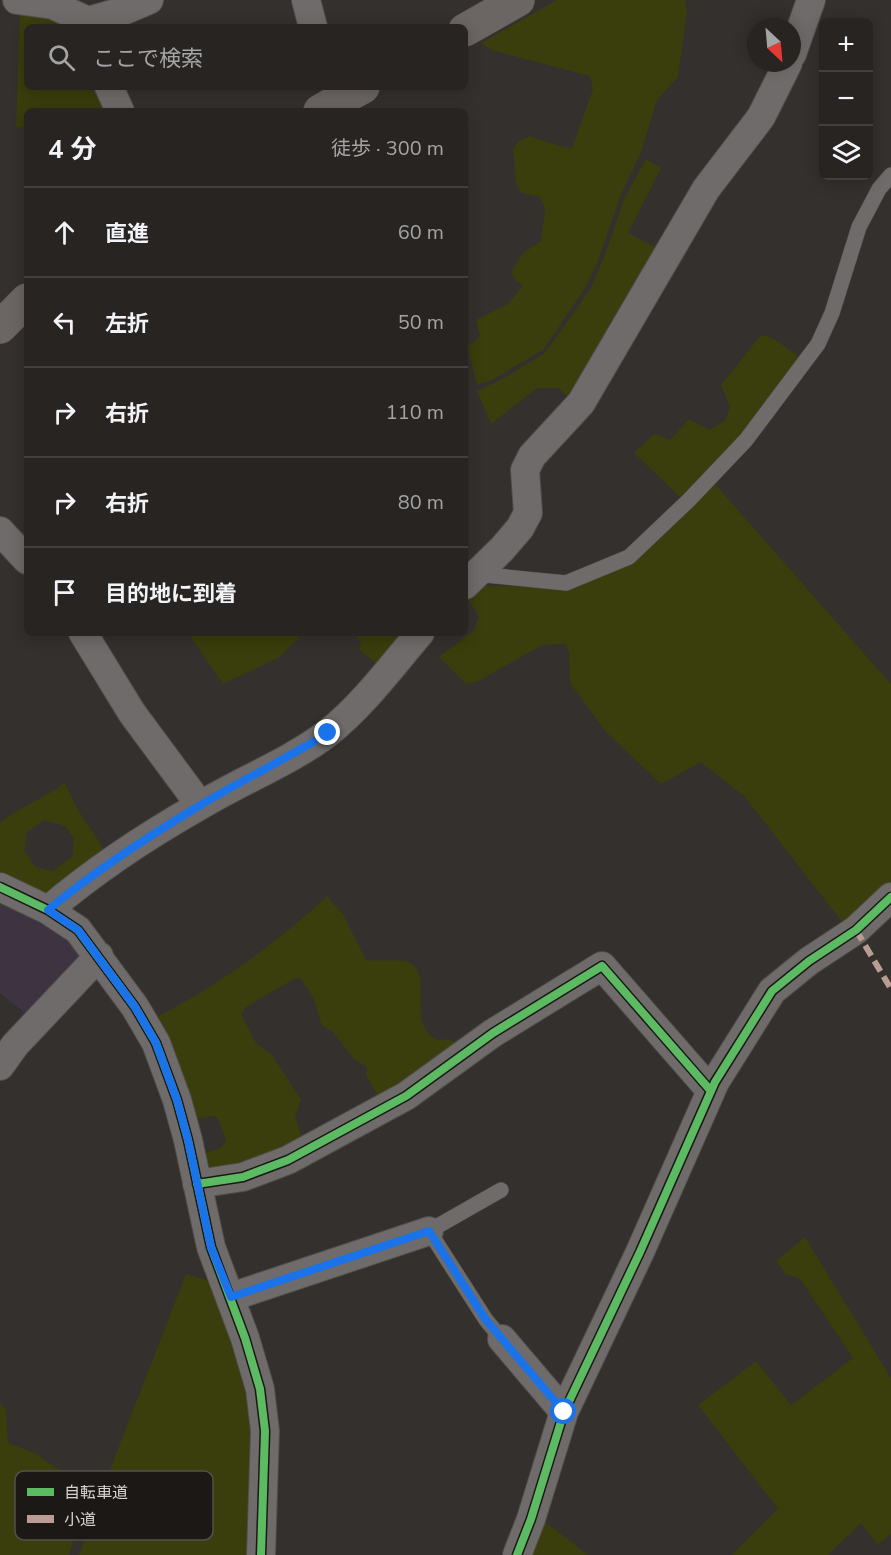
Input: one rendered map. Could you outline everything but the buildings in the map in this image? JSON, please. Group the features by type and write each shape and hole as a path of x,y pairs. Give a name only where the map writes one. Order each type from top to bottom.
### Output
{"main road":[{"path":"468,28 518,0"},
{"path":"0,327 24,303"}],"street":[{"path":"0,1 5,0"},
{"path":"17,0 53,5 89,24 146,1"},
{"path":"306,0 312,24"},
{"path":"801,30 812,0"},
{"path":"470,580 520,528 528,513 525,470 532,456 581,402 706,189 761,117 784,72"},
{"path":"110,90 119,108"},
{"path":"0,531 24,558"},
{"path":"85,636 132,713 200,805"},
{"path":"48,910 81,882 200,805 328,733 359,703 417,636"},
{"path":"0,887 48,910 78,930 135,1007 156,1043 177,1100 188,1140 211,1247 231,1297 260,1389 264,1421 261,1555"},
{"path":"517,1555 531,1519 564,1412 640,1252 711,1091 772,991 809,961 856,930 891,897"},
{"path":"0,1066 15,1045 99,956"},
{"path":"197,1184 243,1177 288,1160 406,1096 493,1034 602,966 711,1091"},
{"path":"231,1297 429,1231"},
{"path":"502,1339 564,1412"}],"lane":[{"path":"470,580 566,583 629,557 672,516 746,441 818,344 832,313 859,227 885,193 891,175"},
{"path":"501,1190 429,1231 486,1320 502,1339"}],"shaded area":[{"path":"0,897 26,911 78,946 79,956 30,1017 0,993"}],"green space":[{"path":"557,0 685,0 687,11 678,77 657,100 641,152 620,197 598,261 585,288 544,349 492,380 477,385 468,350 468,345 480,335 476,320 508,304 523,285 514,279 511,272 523,253 541,241 545,208 540,197 521,193 516,183 513,148 519,141 530,136 572,148 593,89 590,76 491,50 481,43"},
{"path":"20,8 69,24 24,24 24,90 101,90 110,108 24,108 24,126 16,127"},
{"path":"646,159 661,168 628,233 660,250 572,400 558,388 537,388 491,424 477,391 504,378 545,353 591,288 624,199"},
{"path":"761,335 773,338 802,359 737,441 682,499 634,453 654,434 670,440 689,419 709,430 725,421 730,407 721,385"},
{"path":"715,484 891,684 891,888 846,927 745,797 701,762 661,784 606,732 570,683 569,653 566,644 542,645 477,682 466,684 439,657 474,630 479,616 469,601 485,586 576,587 624,565"},
{"path":"190,636 301,636 278,658 223,684"},
{"path":"355,636 404,636 377,664 359,650 361,641"},
{"path":"64,782 78,810 108,855 61,888 44,894 0,876 0,823 58,788","holes":["44,820 65,826 74,838 72,857 53,871 36,867 24,851 27,832"]},
{"path":"327,896 344,916 366,960 404,961 415,967 421,983 421,1014 427,1031 437,1040 451,1039 459,1049 381,1102 366,1075 367,1067 354,1059 332,1031 322,1026 313,997 301,979 296,978 246,1007 241,1014 256,1043 273,1056 301,1100 295,1117 305,1145 207,1177 201,1154 221,1148 226,1140 215,1116 191,1119 155,1018 201,992 245,963"},
{"path":"805,1237 891,1378 891,1534 877,1545 861,1523 828,1555 732,1555 778,1509 698,1405 756,1361 791,1405 853,1358 800,1279 786,1274 776,1261"},
{"path":"186,1274 207,1280 228,1331 251,1421 248,1555 79,1555 84,1540 213,1540 213,1471 110,1471"},
{"path":"0,1403 6,1410 8,1443 37,1454 63,1471 15,1471 15,1540 74,1540 69,1555 0,1555"},
{"path":"540,1518 588,1555 528,1555"}],"marked path":[{"path":"856,930 891,989"}],"cycle path":[{"path":"0,887 48,910 78,930 135,1007 156,1043 177,1100 188,1140 211,1247 245,1338 260,1389 265,1431 261,1555"},
{"path":"517,1555 531,1519 564,1412 640,1252 715,1082 772,991 809,961 856,930 891,897"},
{"path":"197,1184 243,1177 288,1160 406,1096 493,1033 602,966 711,1091"}],"route":[{"path":"328,733 200,805 81,882 48,910 78,930 135,1007 156,1043 177,1100 188,1140 211,1247 231,1297 429,1231 486,1320 564,1412"}]}
